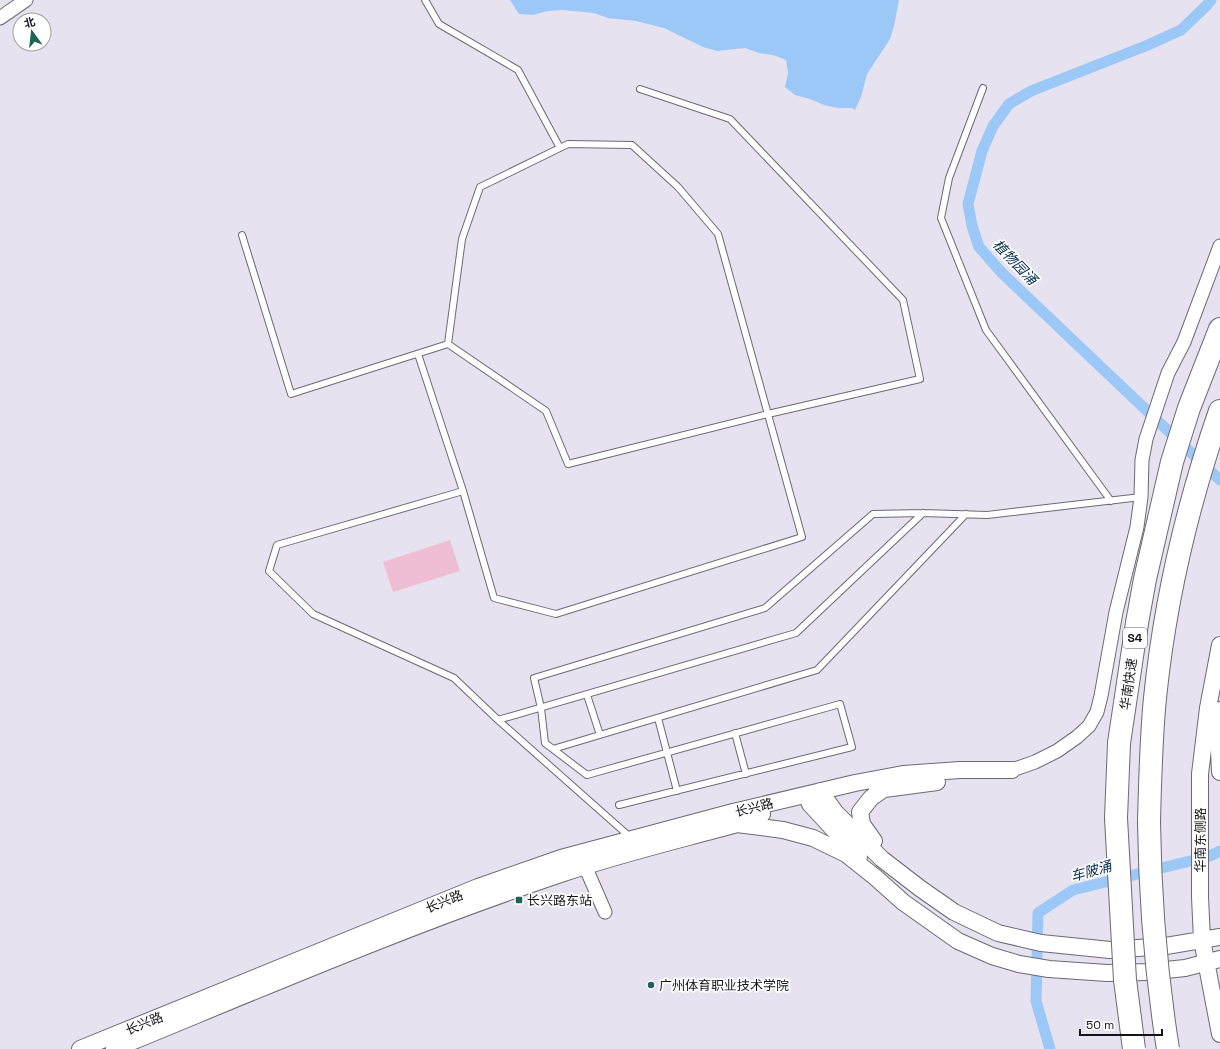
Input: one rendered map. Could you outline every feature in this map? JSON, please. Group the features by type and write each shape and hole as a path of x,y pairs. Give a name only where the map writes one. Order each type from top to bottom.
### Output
{"highway":[{"name":"华南快速","path":"1134,1049 1124,972 1116,818 1119,743 1145,578 1172,462 1189,408 1220,329"},
{"name":"S4","path":"1168,1049 1154,935 1149,822 1151,750 1155,699 1163,634 1178,556 1196,487 1220,411"}],"street":[{"path":"0,18 26,0"},
{"path":"815,797 975,778 1012,770 1035,762 1057,751 1077,737 1089,726 1097,712 1101,696 1116,612 1137,527 1141,498 1142,460 1146,439 1168,373 1184,342 1220,246"},
{"name":"华南东侧路","path":"1220,645 1205,728 1200,774 1200,898 1202,940 1213,961 1220,1034"},
{"path":"1220,710 1218,726 1220,772"},
{"path":"815,797 855,783 903,774 960,770 1012,770"},
{"path":"882,859 872,837 862,824 860,812 871,798 885,788"},
{"path":"815,797 835,812 882,859 921,889 954,912 998,933 1080,948 1110,950 1166,946 1220,937"},
{"path":"815,797 840,835 875,877"},
{"name":"长兴路","path":"114,1049 420,925 486,900 585,866 635,845 733,812 815,797"},
{"name":"长兴路","path":"80,1049 478,887 561,858 635,845 737,824 756,816 815,797"},
{"path":"737,824 783,830 813,838 846,854 903,902 958,941 992,956 1019,964 1049,969 1108,973 1147,972 1185,968 1213,961"},
{"path":"585,866 606,912"}],"lane":[{"path":"425,0 439,24 518,70 560,148"},
{"path":"983,88 949,178 941,218 986,330 1111,501"},
{"path":"448,344 546,411 568,464 768,414 920,379 903,300 730,119 640,89"},
{"path":"418,354 463,490 494,598 556,614 802,537 718,234 678,187 632,145 568,144 480,187 462,239 448,344"},
{"path":"242,235 291,394 448,344"},
{"path":"463,490 277,545 269,571 313,614 454,678 635,845"},
{"path":"619,805 852,747 840,704 587,775 545,744 534,678 765,608 873,514 923,513 987,515 1141,498"},
{"path":"498,720 796,633 923,513"},
{"path":"553,749 817,670 966,514"},
{"path":"587,695 600,735"},
{"path":"658,718 677,791"},
{"path":"735,734 746,774"}],"shaded area":[{"path":"450,540 460,571 393,592 383,562"}],"water":[{"path":"510,0 899,0 890,39 867,74 861,97 855,110 852,108 838,108 824,105 795,95 785,87 788,73 786,60 773,55 759,53 745,48 717,51 703,47 664,28 636,21 608,18 594,13 562,10 547,11 533,15 519,14"}],"waterway":[{"name":"植物园涌","path":"1211,0 1181,30 1148,45 1031,91 1009,104 993,126 982,151 968,204 972,226 979,247 1002,273 1220,480"},
{"name":"车陂涌","path":"1050,1049 1036,1001 1038,913 1073,890 1210,856 1220,851"}],"place":[{"name":"长兴路东站","path":"519,900"},
{"name":"广州体育职业技术学院","path":"651,985"}]}
